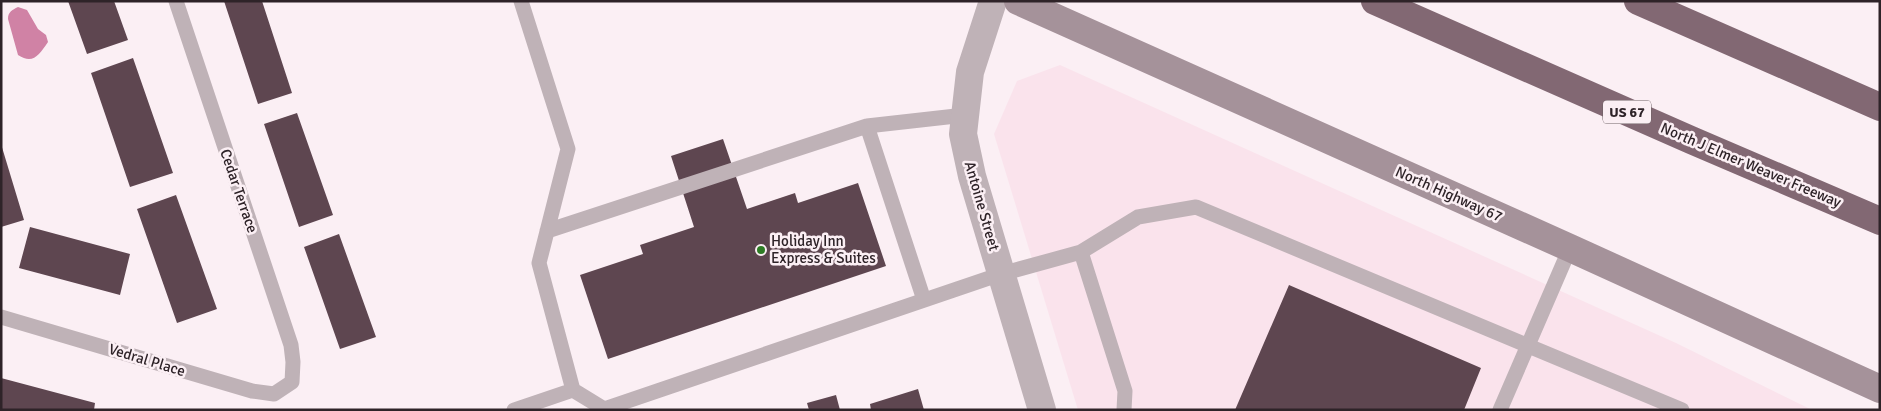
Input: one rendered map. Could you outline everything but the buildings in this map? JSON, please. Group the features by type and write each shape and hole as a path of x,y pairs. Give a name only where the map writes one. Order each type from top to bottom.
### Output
{"highway":[{"name":"North J Elmer Weaver Freeway","path":"1375,1 1691,140 1880,220"},
{"path":"1638,1 1880,107"}],"main road":[{"name":"North Highway 67","path":"1018,1 1880,389"}],"street":[{"name":"Antoine Street","path":"993,1 970,72 963,134 972,176 1042,410"}],"lane":[{"name":"Cedar Terrace","path":"176,1 291,345 293,362 292,382"},
{"path":"521,1 568,148 539,262 573,390 604,409 1002,274 1081,252 1138,217 1196,206 1682,410"},
{"path":"547,231 866,126 965,115"},
{"path":"866,126 924,300"},
{"path":"1500,410 1570,248"},
{"path":"1081,252 1125,391 1124,410"},
{"name":"Vedral Place","path":"1,316 252,391 274,394 292,382"},
{"path":"514,410 573,390"}],"shaded area":[{"path":"18,7 27,10 38,29 46,35 48,42 39,54 32,59 23,58 18,55 8,19 11,12"},
{"path":"1060,65 1676,343 1812,410 1078,410 994,134 1017,81"}],"place":[{"name":"Holiday Inn Express & Suites","path":"761,250"}]}
